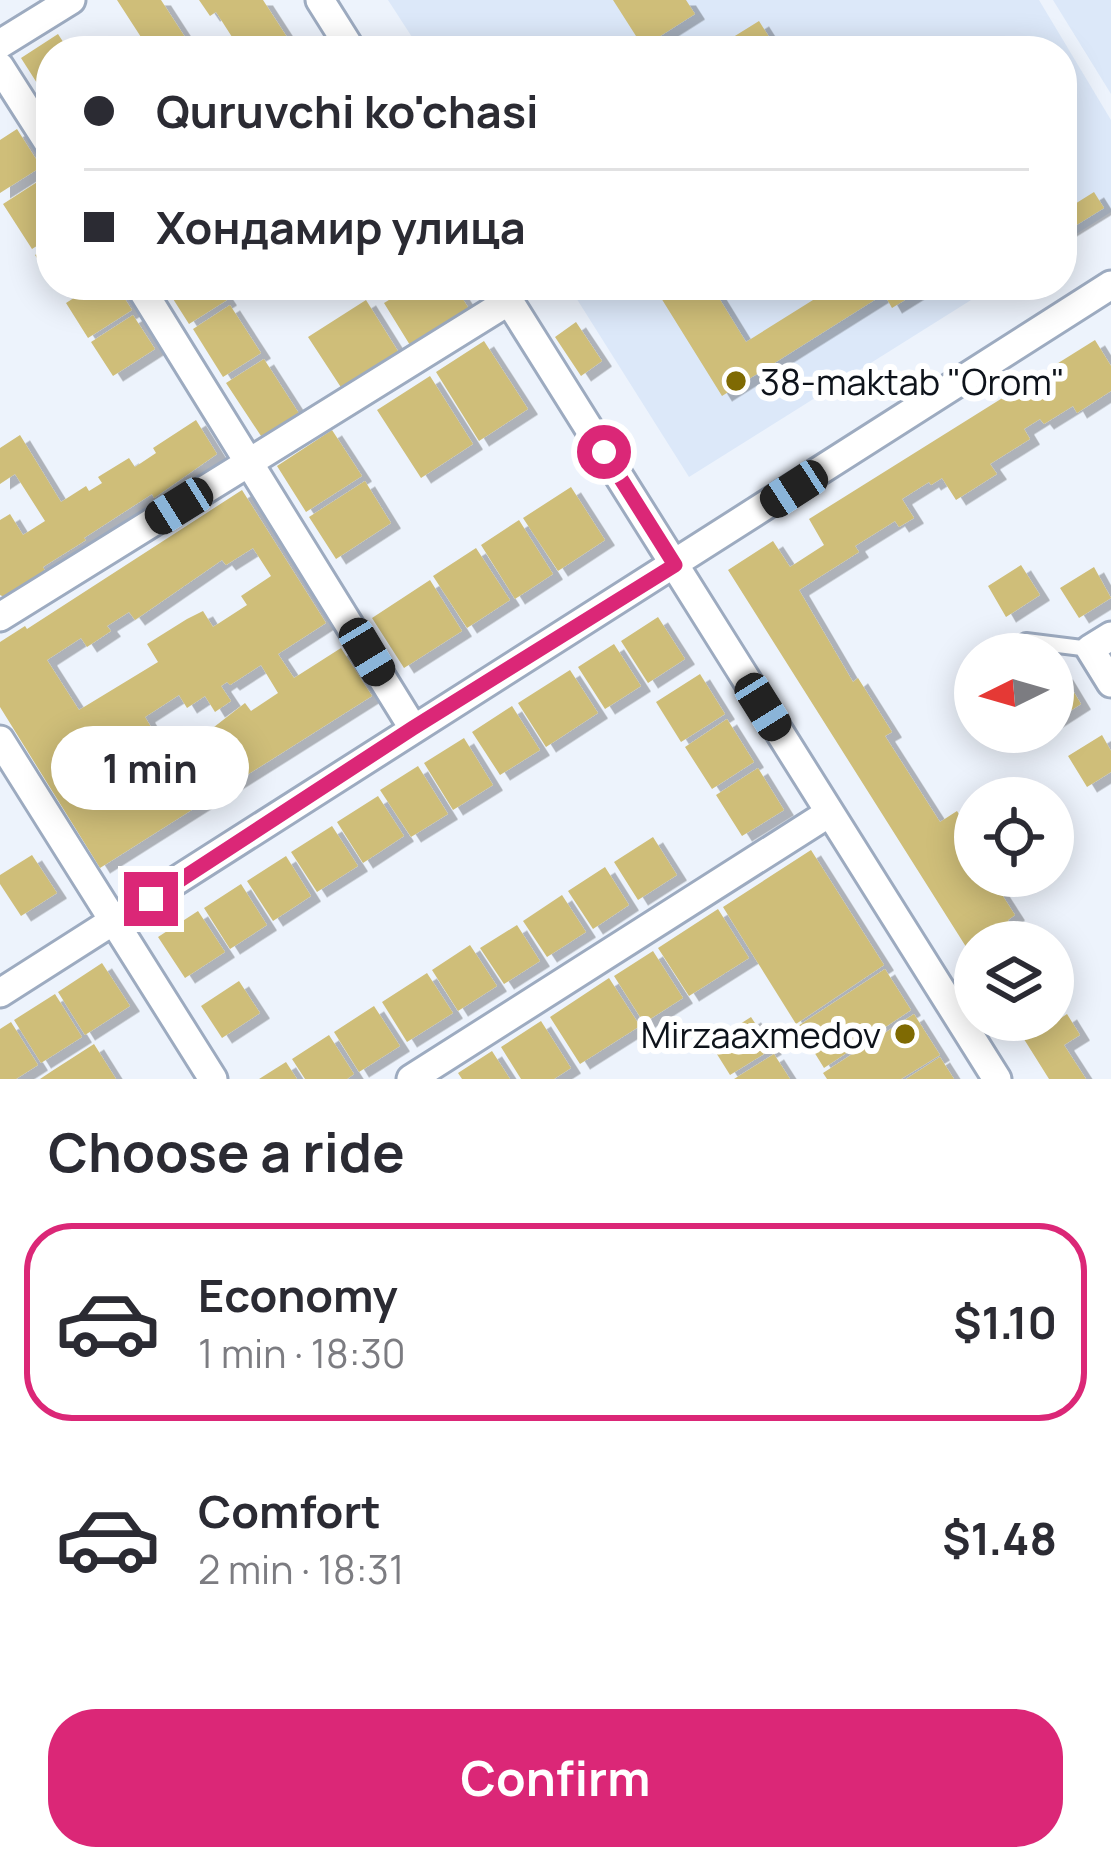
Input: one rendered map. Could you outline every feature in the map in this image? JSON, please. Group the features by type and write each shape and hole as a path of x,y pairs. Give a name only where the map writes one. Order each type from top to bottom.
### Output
{"street":[{"path":"0,44 71,0"},
{"path":"320,0 343,36"},
{"path":"0,68 36,124"},
{"path":"0,993 1111,285"},
{"path":"149,300 413,728"},
{"path":"0,617 251,461 493,300"},
{"path":"508,300 998,1079"},
{"path":"1101,642 1111,683"},
{"path":"0,740 213,1079"},
{"path":"411,1079 829,813"}],"shaded area":[{"path":"388,0 1039,0 1061,36 411,36"},
{"path":"1053,0 1111,0 1111,94 1077,36"},
{"path":"1077,63 1111,120 1111,212 1077,234"},
{"name":"38-maktab \"Orom\"","path":"577,300 971,300 689,477"}],"building":[{"path":"117,0 161,0 184,36 140,36"},
{"path":"199,0 263,0 286,36 231,36 216,12 210,16"},
{"path":"613,0 686,0 695,14 660,36 636,36"},
{"path":"759,21 768,36 735,36"},
{"path":"36,48 36,82 21,58"},
{"path":"17,129 36,159 36,170 0,193 0,140"},
{"path":"36,183 36,246 32,249 3,204"},
{"path":"1094,192 1104,208 1077,225 1077,203"},
{"path":"126,300 132,310 88,338 66,303"},
{"path":"174,300 227,300 189,324"},
{"path":"366,300 401,356 344,392 308,337"},
{"path":"463,300 471,312 413,350 384,303"},
{"path":"662,300 720,300 746,342 813,300 874,300 722,396"},
{"path":"230,305 261,353 223,377 193,329"},
{"path":"133,315 155,349 113,376 91,342"},
{"path":"576,322 602,361 581,376 555,337"},
{"path":"1095,340 1111,366 1111,391 1077,413 1073,406 1044,424 1040,419 1024,429 1030,439 990,464 997,474 956,500 942,478 929,482 902,499 914,518 899,527 895,521 855,546 859,552 799,590 853,682 858,678 892,732 885,736 940,822 954,813 954,897 1003,897 1015,915 1009,921 954,921 954,928 728,570 773,541 790,567 824,545 809,519"},
{"path":"484,341 528,409 479,441 436,372"},
{"path":"264,359 300,415 263,439 226,383"},
{"path":"430,376 473,444 421,478 377,410"},
{"path":"196,420 217,454 84,538 43,567 45,571 4,597 0,595 0,520 10,514 23,535 45,521 15,474 0,484 0,448 20,435 61,502 86,486 89,491 102,483 98,477 129,458 135,467 156,453 153,448"},
{"path":"332,430 362,476 306,512 277,466"},
{"path":"365,481 391,523 336,559 309,517"},
{"path":"571,487 605,540 558,571 523,518"},
{"path":"242,490 326,623 278,654 294,678 341,648 372,696 100,868 0,707 0,642","holes":["253,548 271,576 241,596 247,605 213,627 203,611 187,619 147,644 158,662 79,710 47,660 81,638 87,647 129,612 135,620 222,560 226,565","261,665 278,693 251,711 245,703 165,765 92,809 69,774 99,754 106,764 154,732 145,717 179,695 187,708 205,696 215,712 231,701 221,686"]},
{"path":"519,520 553,574 515,599 481,545"},
{"path":"476,548 510,600 467,628 433,576"},
{"path":"1021,565 1040,595 1006,617 988,586"},
{"path":"1094,567 1111,598 1079,618 1060,588"},
{"path":"430,580 462,631 404,668 372,618"},
{"path":"658,617 685,659 648,683 621,641"},
{"path":"614,644 641,686 605,709 578,667"},
{"path":"570,670 598,713 546,747 518,703"},
{"path":"700,674 725,714 681,742 656,702"},
{"path":"512,706 540,750 500,775 472,732"},
{"path":"727,719 754,762 712,789 685,747"},
{"path":"1102,735 1111,751 1111,772 1087,787 1068,756"},
{"path":"464,738 493,785 453,810 424,763"},
{"path":"418,766 448,814 411,837 380,790"},
{"path":"758,768 784,810 742,836 716,795"},
{"path":"378,796 404,836 363,863 337,822"},
{"path":"332,826 358,866 317,892 291,852"},
{"path":"653,837 677,875 638,900 614,862"},
{"path":"811,850 884,965 796,1024 723,907"},
{"path":"32,855 57,893 21,916 0,884 0,875"},
{"path":"286,856 311,896 273,921 247,881"},
{"path":"605,867 629,905 593,929 568,891"},
{"path":"241,884 267,925 230,949 204,908"},
{"path":"562,895 586,932 547,957 523,921"},
{"path":"718,909 749,958 689,996 658,948"},
{"path":"198,911 225,952 185,978 158,937"},
{"path":"517,925 540,961 504,984 480,948"},
{"path":"470,945 497,986 458,1011 432,970"},
{"path":"653,951 683,998 644,1023 614,976"},
{"path":"102,963 130,1006 85,1035 58,992"},
{"path":"885,969 911,1010 824,1068 798,1026"},
{"path":"427,973 453,1013 407,1042 382,1002"},
{"path":"609,978 640,1026 580,1064 550,1017"},
{"path":"239,981 260,1013 222,1038 201,1006"},
{"path":"55,994 82,1037 41,1063 14,1020"},
{"path":"374,1006 400,1046 359,1072 334,1032"},
{"name":"Mirzaaxmedov","path":"914,1014 940,1055 901,1079 827,1079 823,1073"},
{"path":"751,1017 772,1049 730,1075 710,1043"},
{"path":"541,1021 571,1068 554,1079 521,1079 501,1047"},
{"path":"11,1022 38,1065 16,1079 0,1079 0,1029"},
{"path":"329,1035 354,1074 347,1079 305,1079 292,1059"},
{"path":"1025,1041 1070,1041 1064,1045 1086,1079 1049,1079"},
{"path":"94,1044 116,1079 40,1079 52,1071"},
{"path":"492,1051 510,1079 462,1079 458,1073"},
{"path":"774,1054 790,1079 734,1079"},
{"path":"940,1057 954,1079 906,1079"},
{"path":"286,1062 297,1079 259,1079"}],"place":[{"name":"38-maktab \"Orom\"","path":"736,381"},
{"name":"Mirzaaxmedov","path":"905,1034"}],"route":[{"path":"151,899 675,565 604,452"}]}
